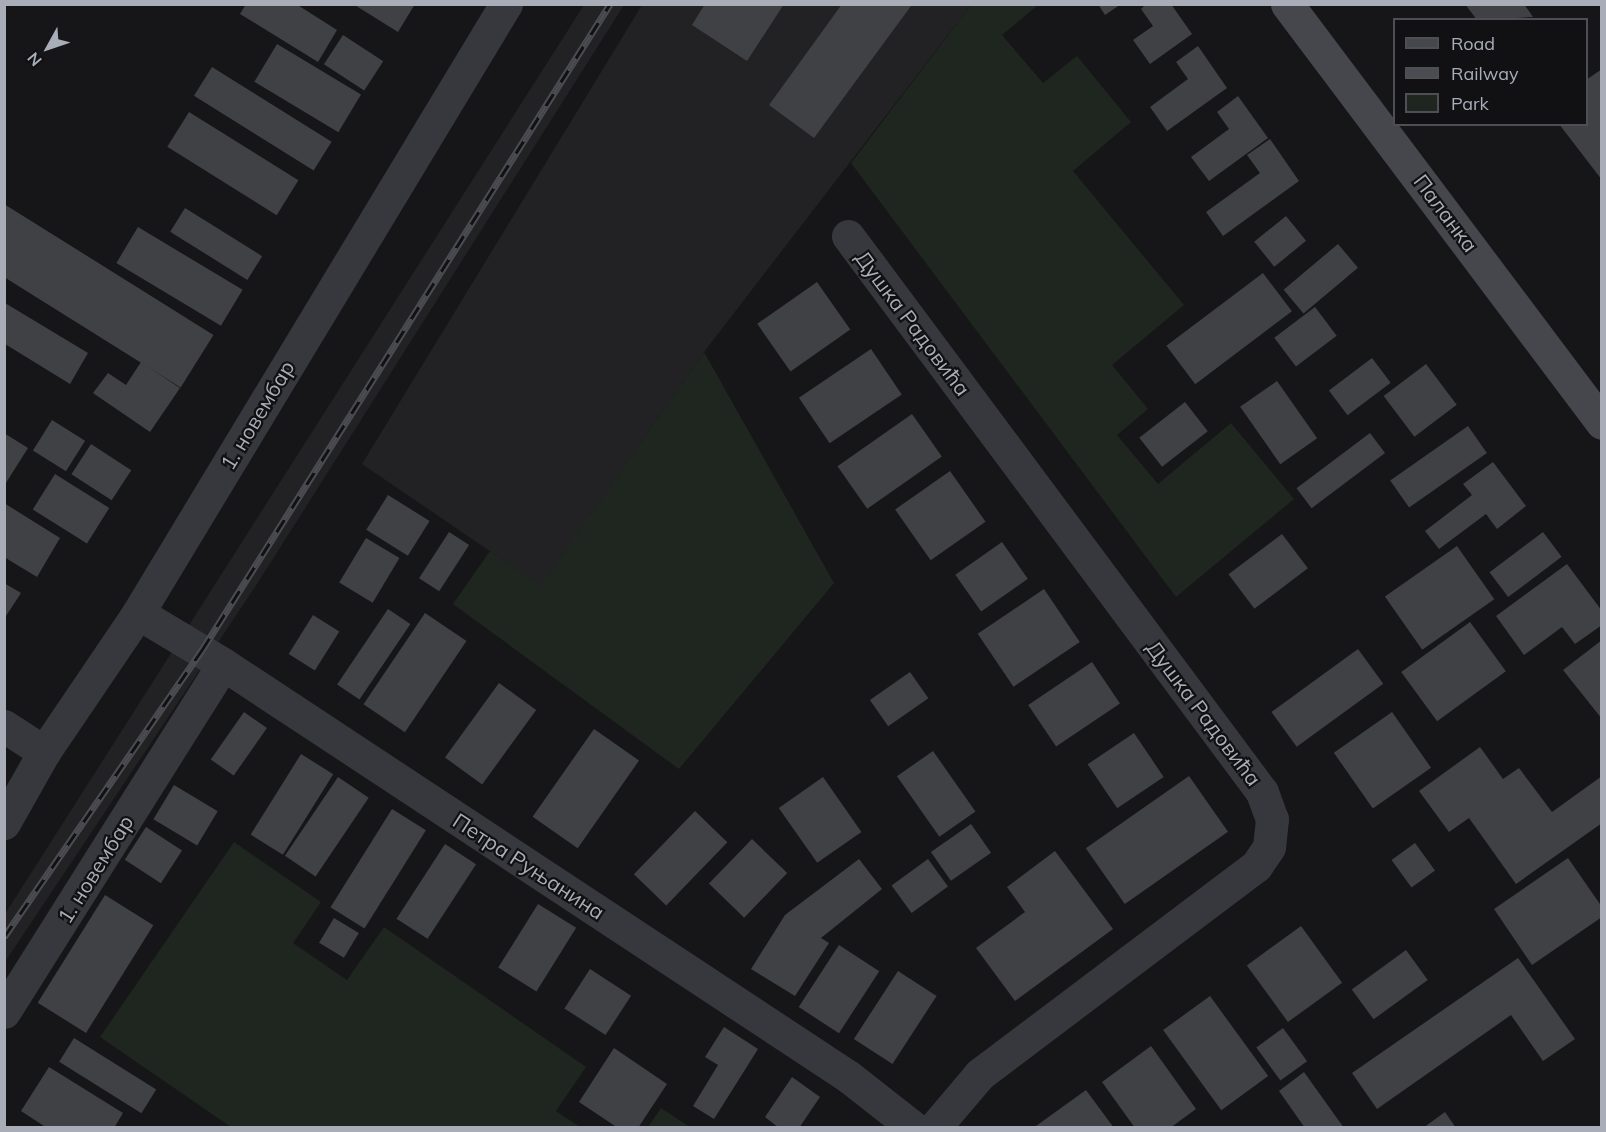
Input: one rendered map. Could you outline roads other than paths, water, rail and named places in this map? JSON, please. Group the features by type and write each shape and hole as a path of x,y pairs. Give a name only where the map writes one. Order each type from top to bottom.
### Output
{"main road":[{"name":"Паланка","path":"1287,4 1602,423"}],"street":[{"name":"1. новембар","path":"4,823 44,752 138,613 506,4"},
{"name":"Душка Радовића","path":"848,236 1262,792 1272,819 1269,847 1256,866 980,1074 934,1128"},
{"name":"Петра Руњанина","path":"138,613 223,664 849,1077 914,1128"},
{"name":"1. новембар","path":"4,1012 223,664"},
{"path":"4,726 44,752"}],"railway":[{"path":"4,937 202,650 610,4"}]}
